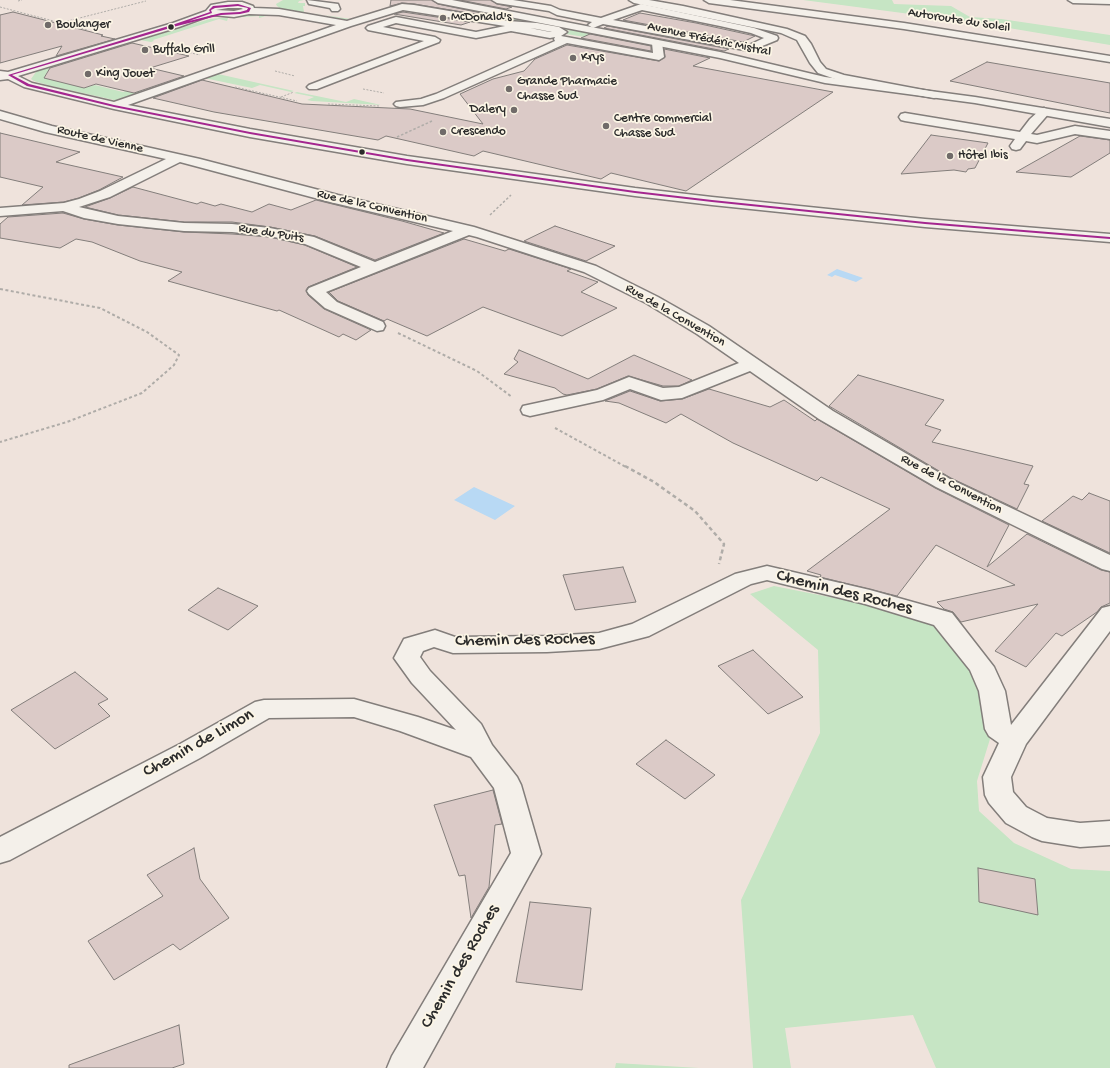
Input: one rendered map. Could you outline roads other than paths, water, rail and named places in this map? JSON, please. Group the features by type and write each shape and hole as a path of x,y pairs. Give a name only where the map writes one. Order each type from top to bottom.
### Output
{"main road":[{"path":"312,0 312,2 335,6 335,10 368,24 435,40"},
{"name":"Avenue Frédéric Mistral","path":"438,0 569,26 597,26 776,58"},
{"name":"Avenue Frédéric Mistral","path":"459,0 581,22 658,43 741,60 824,80 975,100"},
{"path":"497,0 551,10 597,26 750,48 773,38 754,30 637,4"},
{"name":"Autoroute du Soleil","path":"709,0 912,27 1110,59"},
{"name":"Autoroute du Soleil","path":"767,0 914,19 1110,50"},
{"path":"1073,0 1110,1"},
{"path":"3,76 176,25 223,14 234,14 261,2 238,5 223,14"},
{"path":"274,3 274,8 279,12"},
{"path":"597,26 637,4 734,19 784,31 801,38 806,44 805,58 816,63 822,71 844,73 934,95"},
{"path":"238,5 248,9 279,12 348,24 368,24 396,20 476,35 518,28 550,35 562,32 550,28 527,27 402,7 368,24"},
{"path":"176,25 208,7 223,14 231,21 256,20"},
{"path":"569,26 581,22"},
{"path":"114,106 348,24"},
{"path":"503,30 660,57 658,43"},
{"path":"313,87 458,31"},
{"path":"400,104 422,102 440,96 566,40"},
{"name":"Avenue Frédéric Mistral","path":"844,73 975,100 1110,123"},
{"path":"3,76 28,85 161,116 407,160 635,192 805,211 1110,238"},
{"path":"916,106 901,121 982,129 1019,142 1075,130 1110,135"},
{"path":"1019,142 1044,112"},
{"name":"Route de Vienne","path":"0,115 49,129 200,163"},
{"path":"0,212 64,207 84,202 105,194 179,158"},
{"name":"Rue de la Convention","path":"200,163 335,199 469,230 590,269 652,300 703,330 826,414 943,483 1110,564"},
{"name":"Rue du Puits","path":"64,207 84,214 118,220 184,227 232,228 270,232 308,240 374,267"},
{"path":"377,326 331,305 316,291 469,230"},
{"path":"530,410 603,394 629,382 660,394 682,392 752,364"},
{"name":"Chemin des Roches","path":"404,1068 526,854 507,785 481,750 472,731 421,677 407,658 413,645 435,638 453,645 547,644 598,641 640,630 743,579 767,573 870,598 943,619 981,667 992,691 998,729 1014,740"},
{"path":"1110,614 1014,740 997,777 999,795 1016,815 1042,829 1080,835 1110,834"},
{"name":"Chemin de Limon","path":"0,851 190,751 264,709 354,708 409,724 481,750"}],"water":[{"path":"837,269 863,278 856,282 835,275 832,277 827,275"},
{"path":"474,487 515,506 495,520 454,500"}],"place":[{"name":"McDonald's","path":"443,18"},
{"name":"Boulanger","path":"48,25"},
{"name":"Buffalo Grill","path":"145,50"},
{"name":"Krys","path":"573,58"},
{"name":"King Jouet","path":"88,74"},
{"name":"Grande Pharmacie Chasse Sud","path":"509,89"},
{"name":"Dalery","path":"514,110"},
{"name":"Centre commercial Chasse Sud","path":"606,126"},
{"name":"Crescendo","path":"443,132"},
{"name":"Hôtel Ibis","path":"950,156"}]}
